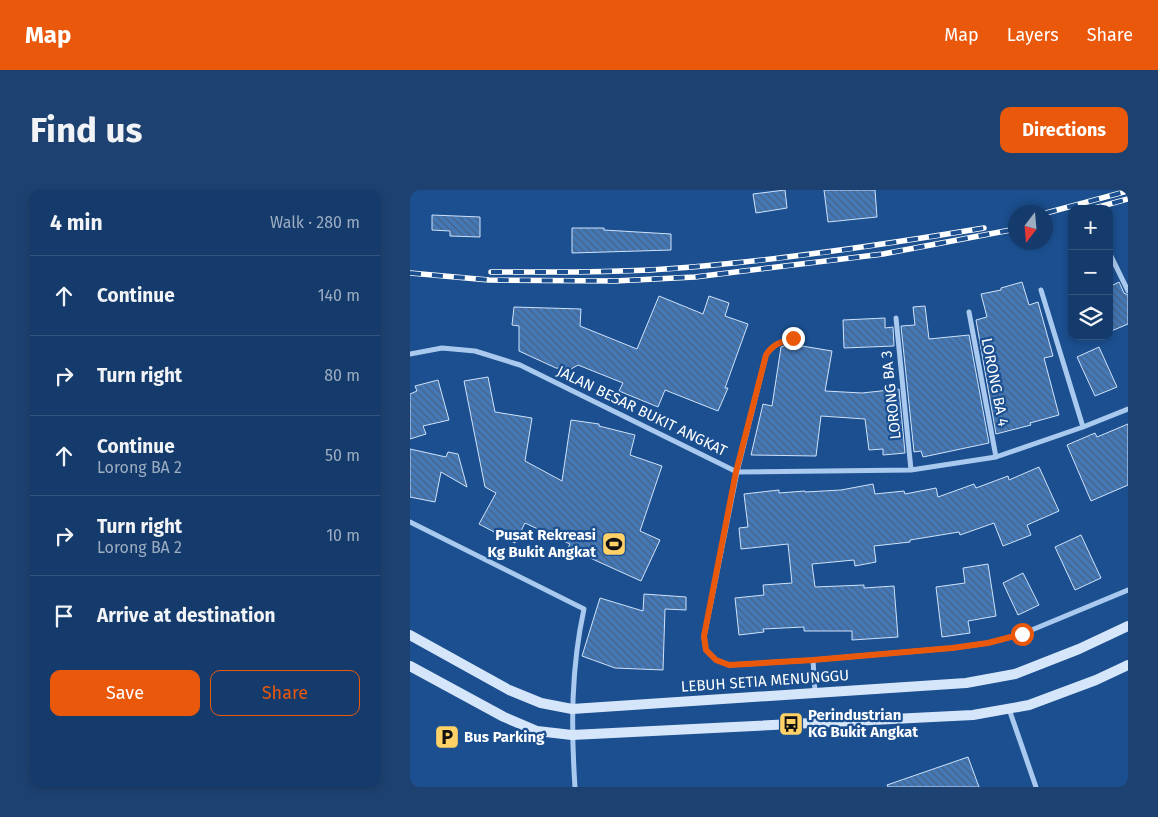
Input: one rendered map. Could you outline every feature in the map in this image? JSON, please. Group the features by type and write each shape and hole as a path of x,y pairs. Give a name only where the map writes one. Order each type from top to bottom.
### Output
{"street":[{"path":"1113,260 1128,291"},
{"path":"1041,290 1083,427"},
{"name":"LORONG BA 4","path":"968,312 996,457"},
{"name":"LORONG BA 3","path":"896,318 911,470"},
{"path":"793,338 771,347 766,355 736,472 704,636 706,650 716,660 729,665 813,660 988,643 1022,634 1128,590"},
{"name":"JALAN BESAR BUKIT ANGKAT","path":"410,354 442,348 475,351 520,365 736,472 911,470 996,457 1083,427 1128,409"},
{"path":"410,522 584,609 577,642 572,709 575,787"},
{"name":"LEBUH SETIA MENUNGGU","path":"410,635 509,690 541,703 572,709 966,683 1015,674 1079,650 1128,626"},
{"path":"813,660 815,692"},
{"path":"410,666 504,717 537,731 572,735 973,715 1029,706 1096,680 1128,665"},
{"path":"1010,709 1036,787"}],"building":[{"path":"785,190 787,208 756,213 753,194"},
{"path":"824,190 875,190 877,217 828,222"},
{"path":"432,215 480,217 480,237 450,236 450,231 432,230"},
{"path":"572,228 604,228 604,230 671,234 671,250 572,253"},
{"path":"1022,282 1029,305 1038,302 1053,356 1044,358 1059,415 996,434 976,320 987,317 981,294 1001,290 1001,288"},
{"path":"1119,282 1124,293 1128,295 1128,324 1113,330 1113,295 1113,285"},
{"path":"659,296 703,314 709,296 729,303 725,316 748,324 725,388 728,388 718,411 665,390 658,407 619,391 623,383 578,365 571,369 556,368 519,351 519,326 512,325 514,307 581,309 580,326 637,349"},
{"path":"925,306 929,339 969,335 989,443 923,457 921,451 914,452 901,326 915,325 913,307"},
{"path":"885,318 885,328 893,327 894,346 844,348 843,320"},
{"path":"790,344 832,351 825,391 862,393 899,389 905,453 883,455 883,449 869,450 865,419 821,416 816,456 751,455 763,404 772,406 781,347"},
{"path":"1099,347 1117,387 1095,396 1077,357"},
{"path":"488,377 495,412 532,418 525,461 562,481 571,420 599,424 599,426 635,435 630,455 662,466 640,531 660,540 641,581 568,548 570,544 525,523 515,543 479,524 496,493 485,487 464,381"},
{"path":"438,380 449,420 423,426 426,434 410,439 410,394 417,391 415,386"},
{"path":"1128,424 1128,485 1091,501 1067,445 1095,433 1097,437"},
{"path":"410,449 446,457 448,452 458,454 467,487 441,472 435,502 410,497"},
{"path":"1039,467 1059,511 1027,525 1031,535 1003,546 994,523 960,535 959,532 910,540 910,542 874,546 876,562 855,566 854,560 812,564 815,587 864,585 864,588 894,586 898,637 852,640 852,631 804,631 804,627 763,629 764,632 739,635 735,598 764,595 763,585 792,583 788,544 741,549 739,528 748,527 744,494 779,490 779,493 841,490 873,484 875,494 904,491 905,494 936,488 938,497 974,484 976,488 1008,476 1009,480"},
{"path":"1081,535 1101,578 1075,590 1055,547"},
{"path":"988,564 996,616 968,621 970,633 942,637 936,587 965,583 963,568"},
{"path":"1023,573 1039,605 1018,615 1003,583"},
{"path":"644,594 686,597 686,610 665,609 663,670 615,668 582,656 600,598 643,611"},
{"path":"968,757 979,787 888,787 887,785"}],"railway":[{"path":"1053,211 1128,191"},
{"path":"1106,205 1128,199"},
{"path":"491,272 617,271 692,267 838,251 984,228"},
{"path":"410,273 489,280 615,281 695,277 883,254 1008,231"}],"place":[{"name":"Pusat Rekreasi Kg Bukit Angkat","path":"614,544"},
{"name":"Perindustrian KG Bukit Angkat","path":"791,724"},
{"name":"Bus Parking","path":"447,737"}],"route":[{"path":"793,338 771,347 766,355 736,472 704,636 706,650 716,660 729,665 952,648 988,643 1022,634"}]}
